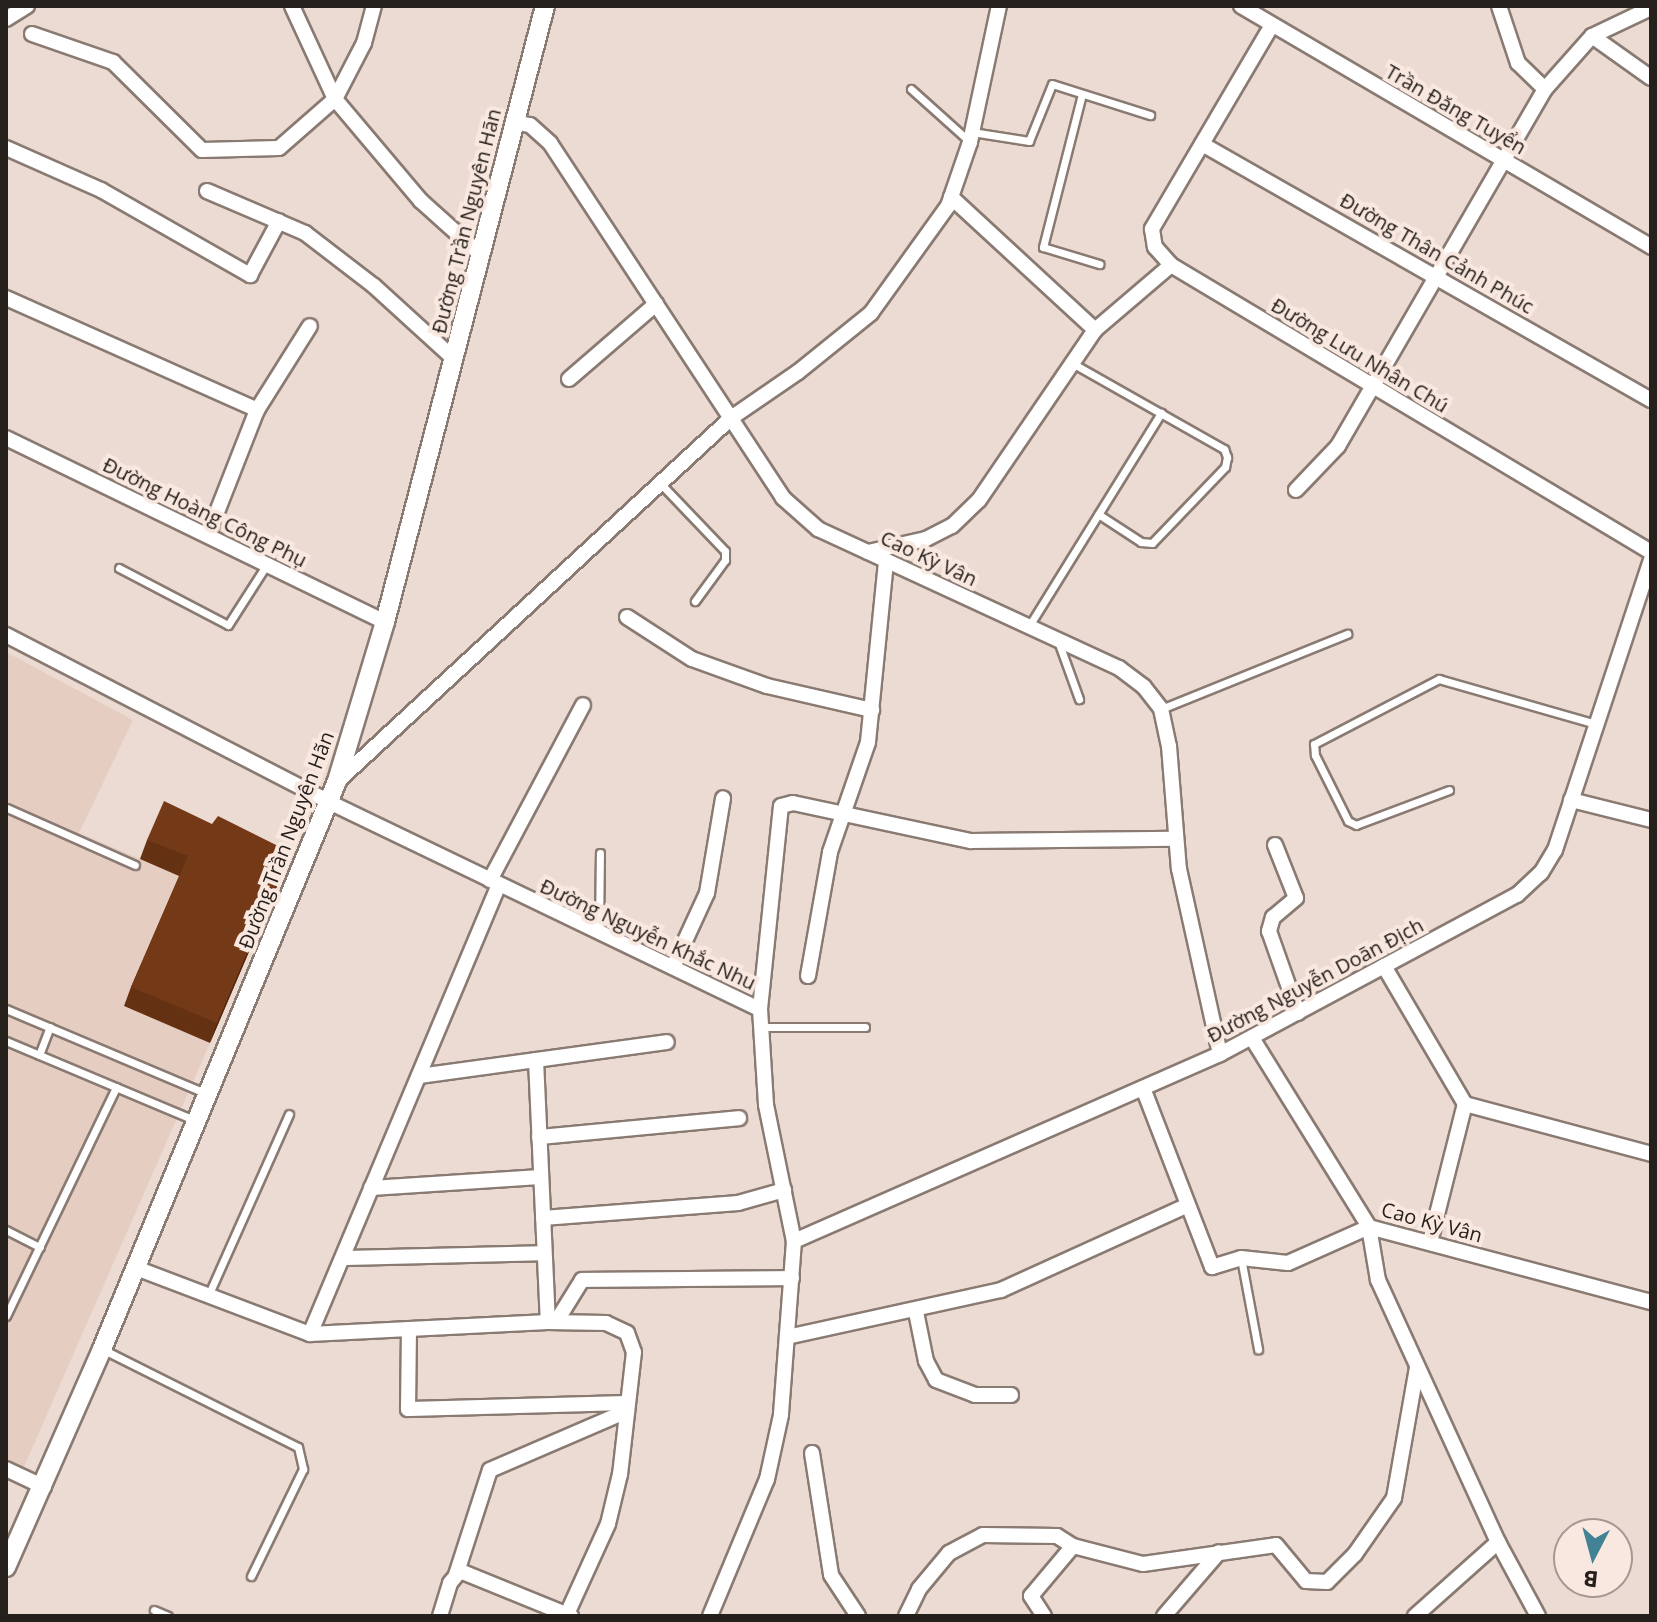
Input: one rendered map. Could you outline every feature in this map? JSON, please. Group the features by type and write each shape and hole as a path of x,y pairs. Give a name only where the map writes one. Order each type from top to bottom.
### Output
{"street":[{"path":"292,6 335,99 421,201 480,254"},
{"path":"32,34 113,62 202,150 279,148 335,99 364,43 374,6"},
{"name":"Đường Trần Nguyên Hãn","path":"6,1567 44,1487 337,781 385,622 545,6"},
{"path":"337,781 731,418 798,372 871,313 913,261 951,197 971,137 999,6"},
{"name":"Trần Đăng Tuyển","path":"1241,6 1261,11 1272,25 1651,247"},
{"path":"1499,6 1518,63 1545,89"},
{"path":"1296,490 1338,446 1545,89 1592,36 1651,8"},
{"path":"868,552 926,539 952,526 1000,474 1069,362 1095,330 1171,265 1155,247 1152,229 1272,25"},
{"path":"1592,36 1651,78"},
{"name":"Cao Kỳ Vân","path":"514,122 530,125 550,143 783,498 818,529 1119,668 1144,687 1161,709"},
{"name":"Đường Thân Cảnh Phúc","path":"1202,144 1439,275 1651,400"},
{"path":"6,148 101,190 250,275 279,221"},
{"path":"207,191 279,221 343,261 453,358"},
{"path":"951,197 1095,330"},
{"name":"Đường Lưu Nhân Chú","path":"1171,265 1651,552"},
{"path":"6,298 257,410"},
{"path":"569,379 656,304"},
{"path":"208,535 257,410 310,326"},
{"name":"Đường Hoàng Công Phụ","path":"6,438 385,622"},
{"name":"Đường Nguyễn Doãn Địch","path":"794,1241 1220,1054 1517,895 1541,873 1555,850 1651,559"},
{"path":"808,976 821,888 868,742 886,561"},
{"path":"627,617 692,659 767,686 872,710"},
{"name":"Đường Nguyễn Khắc Nhu","path":"6,635 329,802 760,1009 766,1105 794,1241 781,1415 767,1479 710,1616"},
{"path":"310,1334 419,1076 494,882 583,705"},
{"path":"1161,709 1175,839 1220,1054"},
{"path":"673,967 707,893 723,798"},
{"path":"1571,800 1651,820"},
{"path":"760,1009 781,806 793,803 843,812 971,841 1175,839"},
{"path":"1275,845 1296,898 1273,917 1269,931 1298,1013"},
{"path":"1384,966 1465,1104 1651,1154"},
{"name":"Cao Kỳ Vân","path":"1252,1038 1369,1227 1651,1302"},
{"path":"419,1076 667,1042"},
{"path":"536,1060 544,1253 552,1322"},
{"path":"1143,1088 1206,1262 1220,1267 1241,1258 1288,1263 1369,1227 1378,1280 1498,1542 1538,1616"},
{"path":"1430,1242 1465,1104"},
{"path":"539,1137 739,1118"},
{"path":"371,1188 541,1177"},
{"path":"543,1218 738,1203 784,1190"},
{"path":"787,1337 916,1312 1001,1290 1186,1206"},
{"path":"343,1258 544,1253"},
{"path":"136,1268 310,1334 552,1322 606,1323 627,1333 634,1352 608,1524 569,1615 470,1573 456,1575"},
{"path":"552,1322 582,1280 792,1278"},
{"path":"916,1312 926,1361 936,1380 975,1395 1011,1395"},
{"path":"409,1329 408,1409 628,1407"},
{"path":"906,1616 919,1589 949,1553 983,1535 1057,1536 1073,1546 1143,1564 1276,1545 1306,1581 1327,1582 1340,1572 1394,1498 1417,1367"},
{"path":"440,1616 490,1470 628,1407"},
{"path":"812,1453 831,1575 858,1616"},
{"path":"6,1469 44,1487"},
{"path":"1415,1616 1498,1542"},
{"path":"1044,1616 1031,1596 1073,1546"},
{"path":"1164,1616 1219,1552"}],"lane":[{"path":"911,89 971,137 1029,141 1052,84 1150,115"},
{"path":"1082,94 1043,247 1099,264"},
{"path":"1069,362 1224,449 1225,467 1152,543 1141,542 1098,514"},
{"path":"1029,626 1161,413"},
{"path":"660,483 725,551 725,560 695,601"},
{"path":"119,568 228,625 267,564"},
{"path":"1161,709 1347,634"},
{"path":"1057,639 1079,699"},
{"path":"1449,790 1356,825 1348,821 1315,755 1314,744 1439,679 1596,724"},
{"path":"6,809 135,865"},
{"path":"599,932 600,853"},
{"path":"6,1009 207,1094"},
{"path":"39,1055 50,1027"},
{"path":"760,1027 865,1027"},
{"path":"6,1041 196,1121"},
{"path":"6,1316 116,1087"},
{"path":"208,1296 289,1114"},
{"path":"6,1230 40,1247"},
{"path":"1241,1258 1258,1349"},
{"path":"102,1349 298,1447 303,1469 251,1576"},
{"path":"154,1610 168,1616"}],"shaded area":[{"path":"6,652 133,720 79,833 181,876 124,1006 210,1043 23,1469 6,1461"}],"building":[{"path":"164,801 212,824 218,816 290,852 217,1023 131,987 188,856 147,840"}]}
